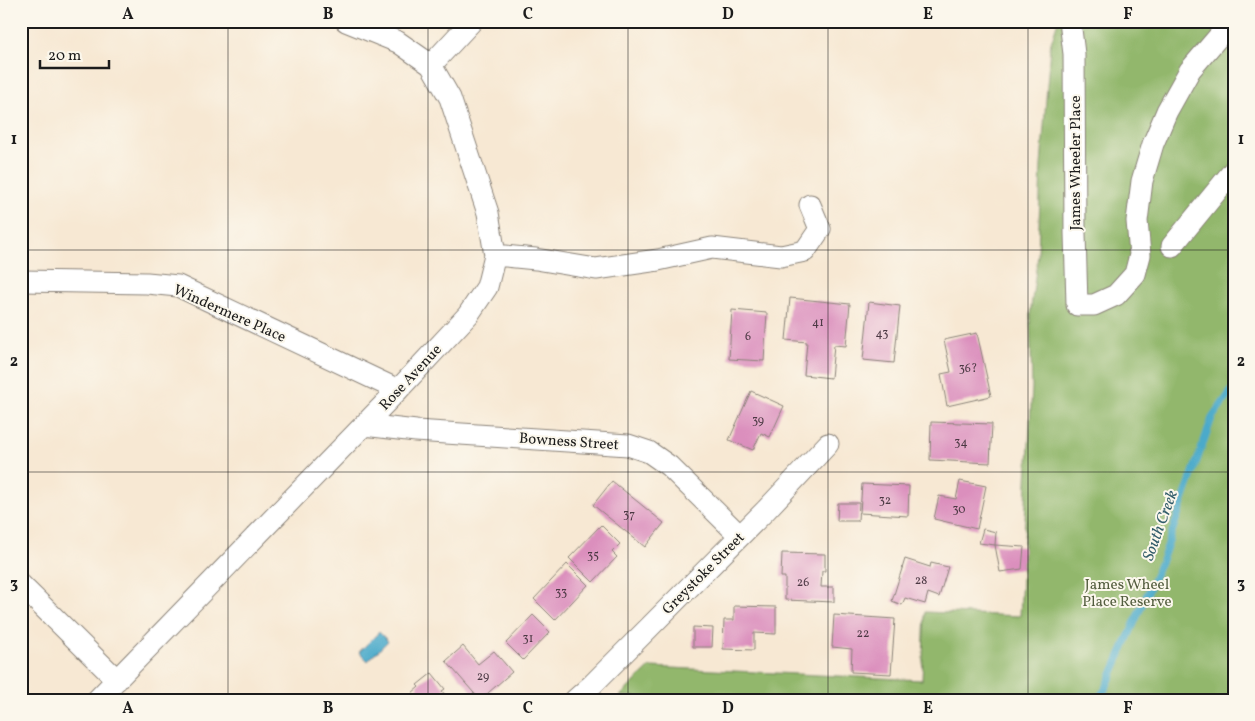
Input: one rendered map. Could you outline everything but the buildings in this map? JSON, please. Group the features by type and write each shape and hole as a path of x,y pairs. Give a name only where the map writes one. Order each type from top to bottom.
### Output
{"street":[{"name":"Rose Avenue","path":"97,700 398,390 468,314 487,287 495,255 488,213 450,98 431,65 398,42 346,21"},
{"path":"431,65 472,21"},
{"name":"James Wheeler Place","path":"1070,21 1074,54 1077,305 1094,305 1116,295 1135,274 1140,255 1137,221 1142,181 1153,144 1167,111 1190,70 1232,21"},
{"path":"1172,246 1234,170"},
{"path":"495,255 596,268 658,260 712,248 781,256 805,250 820,229 810,205"},
{"name":"Windermere Place","path":"21,280 147,283 178,286 398,390"},
{"name":"Bowness Street","path":"364,425 416,431 628,445 649,452 669,466 740,536"},
{"name":"Greystoke Street","path":"575,700 740,536 828,444"},
{"path":"21,585 117,680"}],"green space":[{"name":"James Wheel Place Reserve","path":"1058,21 1234,21 1234,700 700,700 620,696 650,667 922,680 925,612 1020,616 1032,387 1030,315 1038,255 1041,166 1050,46"}],"water":[{"path":"379,632 388,641 368,661 359,652"}],"waterway":[{"name":"South Creek","path":"1097,700 1106,688 1164,555 1212,418 1234,387"}]}
